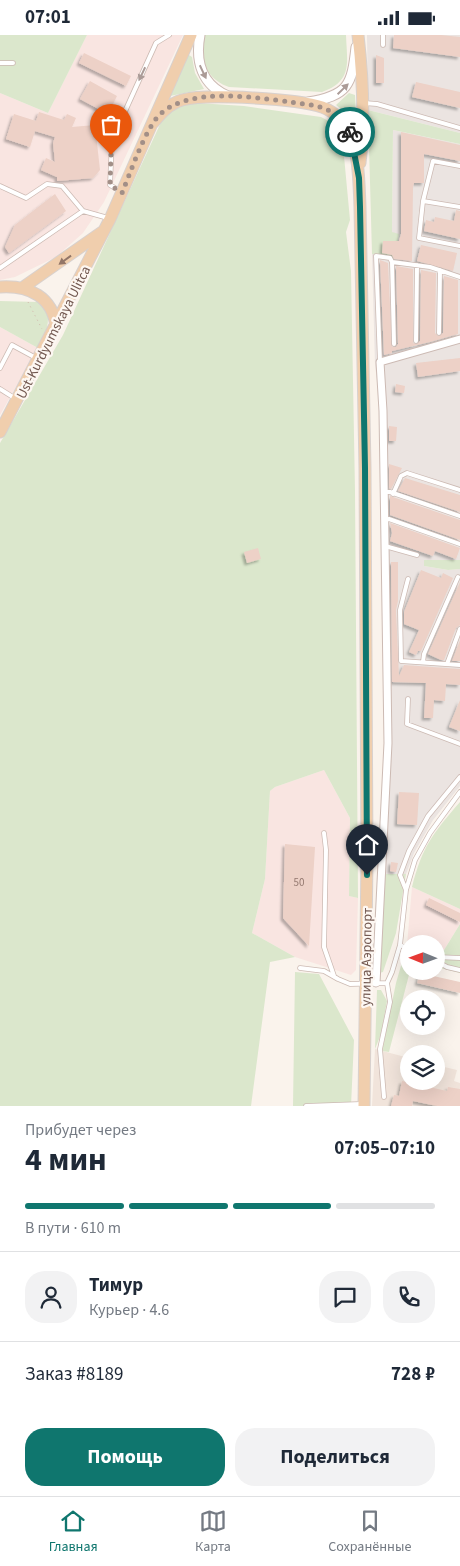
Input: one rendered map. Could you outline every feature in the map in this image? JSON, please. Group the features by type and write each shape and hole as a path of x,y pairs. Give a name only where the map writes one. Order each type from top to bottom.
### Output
{"main road":[{"name":"Ust-Kurdyumskaya Ulitca","path":"0,432 110,219 191,35"},
{"path":"358,35 364,103 364,130 359,178"},
{"path":"153,123 172,105 182,100 230,97 322,107 342,120 352,137 359,178"},
{"name":"улица Аэропорт","path":"359,178 366,478 368,857 371,983 364,1105"},
{"name":"Ust-Kurdyumskaya Ulitca","path":"22,288 104,231"},
{"path":"0,287 22,288 43,298 50,304 55,315 52,329"}],"street":[{"path":"200,35 197,50 203,75 217,91 230,97"},
{"path":"298,103 331,97 348,85 353,75 358,35"},
{"path":"371,983 388,743 380,362 460,339"}],"lane":[{"path":"122,193 110,185 112,140 156,43 169,35"},
{"path":"384,35 384,45"},
{"path":"0,63 13,63"},
{"path":"364,103 377,104 460,128"},
{"path":"460,166 433,161 423,201 418,238 460,246"},
{"path":"0,186 26,198 47,183 62,186 83,211 110,219"},
{"path":"423,201 460,207"},
{"path":"0,268 83,211"},
{"path":"380,362 376,256 390,258 392,262 394,344"},
{"path":"392,262 416,265 460,277"},
{"path":"416,265 416,341"},
{"path":"439,333 440,271"},
{"path":"0,368 12,345 38,359"},
{"path":"0,389 18,400"},
{"path":"393,494 401,476 407,473 460,490"},
{"path":"384,493 393,494 460,516"},
{"path":"384,520 390,519 460,543"},
{"path":"384,546 416,555"},
{"path":"423,662 424,654 458,577"},
{"path":"408,579 400,610 401,661 460,665"},
{"path":"447,664 460,629"},
{"path":"408,699 407,724 460,744"},
{"path":"406,890 400,875 408,851 428,816 460,777"},
{"path":"401,935 406,890 415,860 430,833 460,792"},
{"path":"324,833 326,850 324,947 334,977"},
{"path":"384,1097 380,1049 390,1002 387,983 400,945"},
{"path":"445,957 460,957"},
{"path":"445,966 460,970"},
{"path":"300,968 324,971 350,984 387,983"},
{"path":"306,1106 364,1105"}],"path":[{"path":"27,301 43,330 52,329"}],"shaded area":[{"path":"87,35 183,35 104,202 83,233 56,257 15,277 0,280 0,93 48,113"},
{"path":"367,35 460,35 460,133 368,110"},
{"path":"393,130 460,144 460,560 424,560 424,566 448,570 460,569 460,786 433,820 414,853 406,874 400,875 384,874 391,742 385,531 387,463 375,365 372,254 395,258 392,232"},
{"path":"0,327 38,348 0,415"},
{"path":"324,770 350,818 349,896 358,898 356,970 351,975 295,957 252,933 265,879 270,791 275,787"},
{"path":"412,887 460,909 460,924 445,948 445,935 408,935"},
{"path":"375,1049 400,1056 400,1090 445,1090 445,1067 457,1070 454,1081 460,1083 460,1106 372,1106"}],"green space":[{"path":"0,35 87,35 48,113 0,93"},
{"path":"205,35 346,35 346,70 339,82 332,88 322,92 229,87 214,79 205,66 202,51"},
{"path":"189,55 192,57 195,73 204,89 170,96 185,57"},
{"path":"349,93 355,95 356,115 353,118 336,105"},
{"path":"197,103 244,106 321,117 338,126 342,135 350,220 346,232 351,271 355,491 358,898 349,896 350,818 324,770 275,787 270,791 265,879 252,933 295,957 270,962 251,1106 0,1106 0,443 63,335 162,120 177,107"},
{"path":"368,110 460,133 460,144 393,130 392,232 399,234 395,258 372,254"},
{"path":"0,301 39,302 47,309 47,329 38,348 0,327"},
{"path":"424,560 460,560 460,569 448,570 424,566"},
{"path":"460,802 460,909 412,887 424,851"},
{"path":"384,874 406,874 396,933 383,972 379,973"},
{"path":"460,924 460,973 445,969 445,948"},
{"path":"400,969 400,980 408,980 405,990 400,990 400,1010 389,1052 382,1051"},
{"path":"295,972 319,974 354,1040 351,1106 293,1106"},
{"path":"377,990 381,990 387,1001 381,1034 375,1049"}],"building":[{"path":"394,35 460,37 460,57 393,48"},
{"path":"84,53 131,76 126,86 79,63"},
{"path":"376,55 384,58 384,83 376,83"},
{"path":"90,81 117,96 108,114 80,99"},
{"path":"416,82 460,92 460,108 412,97"},
{"path":"39,112 64,120 67,114 76,118 72,127 95,125 100,170 93,178 57,181 57,177 41,170 46,158 55,162 53,143 55,137 35,131 30,147 6,139 14,114 36,121"},
{"path":"401,132 460,145 460,161 424,154 424,183 414,183 413,187 412,261 394,259 392,255 382,253 383,241 399,241 401,234"},
{"path":"55,194 66,211 9,253 5,247 15,225"},
{"path":"456,210 460,211 460,239 424,231 426,220 434,222 435,217 454,221"},
{"path":"421,245 457,253 453,271 417,261"},
{"path":"380,260 388,263 392,347 396,347 398,344 396,266 413,269 413,343 417,344 420,341 421,270 436,273 435,333 438,336 443,333 444,276 458,280 458,334 392,351 392,353 384,355"},
{"path":"460,358 460,371 418,377 416,363"},
{"path":"396,384 405,386 404,393 395,392"},
{"path":"389,426 397,427 396,441 389,441"},
{"path":"389,464 402,468 391,489 389,488"},
{"path":"405,478 460,495 460,512 398,491"},
{"path":"390,496 460,520 460,540 390,515"},
{"path":"390,523 460,548 456,559 435,551 433,556 390,541 392,533"},
{"path":"258,548 261,559 247,563 244,552"},
{"path":"391,562 398,562 398,601 396,610 399,676 404,665 460,669 460,685 446,684 445,701 434,700 433,718 424,718 426,683 392,682"},
{"path":"421,570 441,578 443,573 453,578 421,651 418,651 416,655 409,652 419,630 404,624 404,612"},
{"path":"460,582 460,625 456,628 444,660 441,660 428,654"},
{"path":"460,640 460,661 452,661"},
{"path":"460,700 460,731 449,727"},
{"path":"399,792 419,793 417,825 397,824"},
{"path":"285,844 315,847 309,946 283,918"},
{"path":"391,862 398,863 396,872 390,871"},
{"path":"429,898 460,913 460,922 426,905"},
{"path":"445,979 460,982 460,993 417,983 418,980"},
{"path":"448,1087 460,1089 460,1106 437,1106 413,1101 412,1106 391,1106 394,1095 399,1096 400,1090 447,1091"}],"way so far":[{"path":"111,155 110,185 122,193 153,123 163,111 172,105 182,100 192,99 230,97 322,107 342,120 350,132"}],"route":[{"path":"350,132 359,178 360,207 365,468 367,875"}]}
